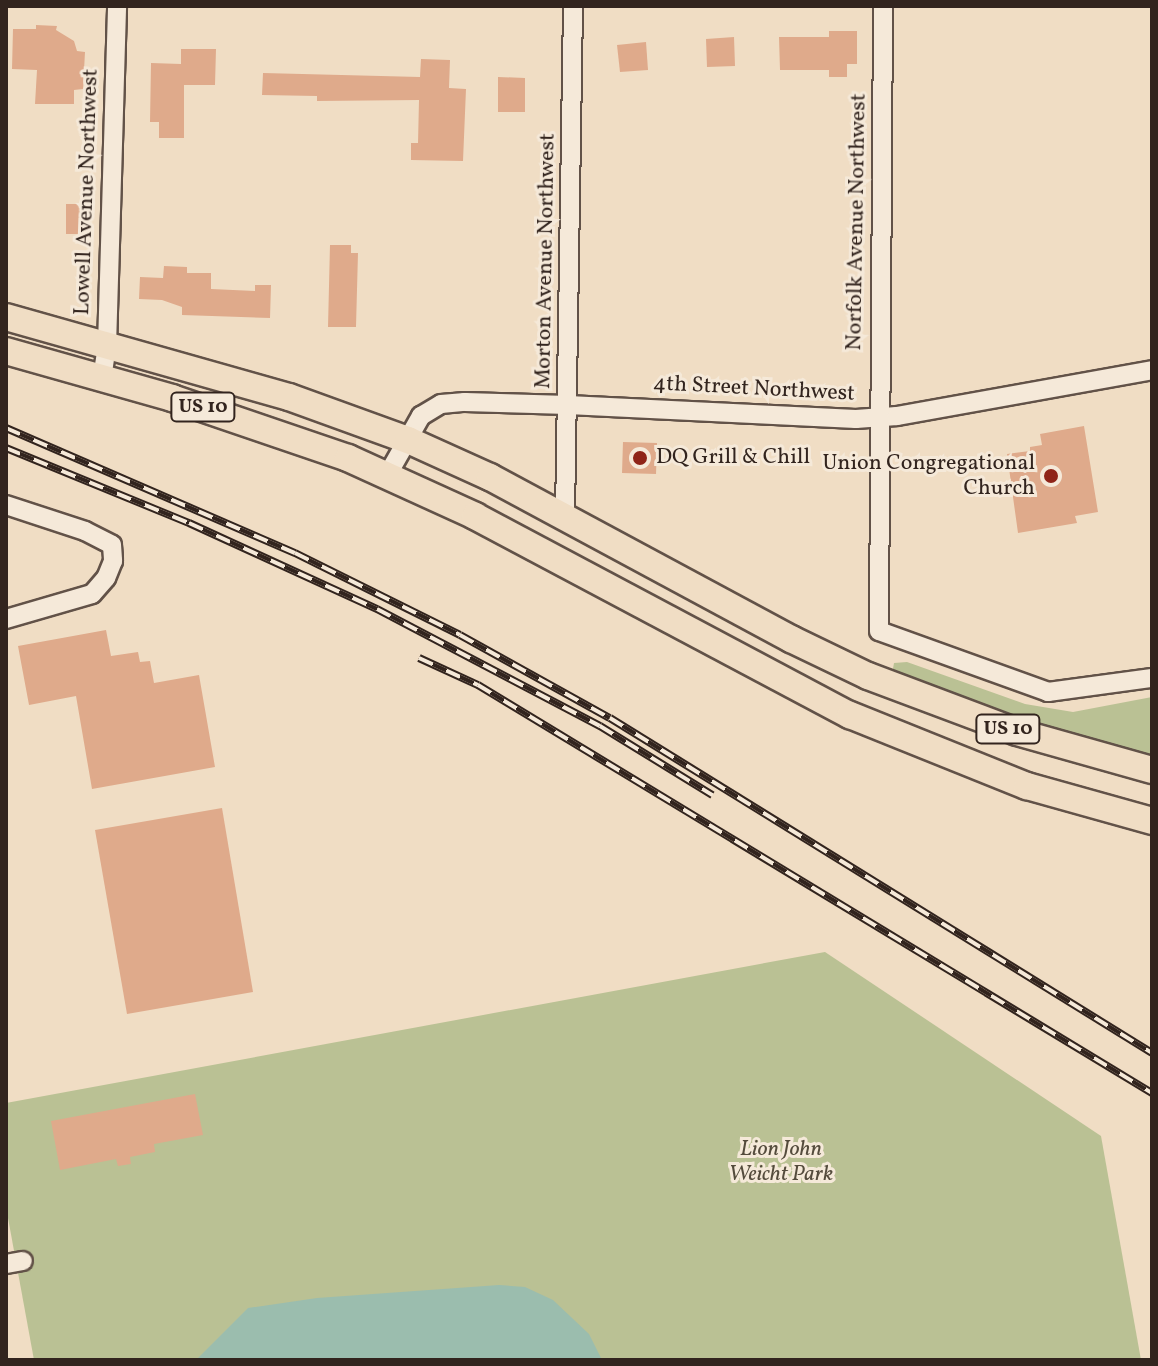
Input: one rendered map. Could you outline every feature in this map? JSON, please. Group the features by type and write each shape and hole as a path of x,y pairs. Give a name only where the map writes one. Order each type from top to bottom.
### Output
{"highway":[{"name":"US 10","path":"6,317 289,397 408,440 565,516 791,639 914,696 1062,747 1152,770"},
{"name":"US 10","path":"6,351 304,440 388,474 558,559 739,659 850,715 1027,786 1152,821"}],"street":[{"name":"Lowell Avenue Northwest","path":"102,378 107,346 117,6"},
{"name":"Morton Avenue Northwest","path":"565,516 573,6"},
{"name":"Norfolk Avenue Northwest","path":"883,6 879,631 1048,692 1152,678"},
{"name":"4th Street Northwest","path":"388,474 421,416 441,404 568,405 879,417 1152,370"},
{"path":"6,505 52,517 112,545 113,561 106,578 92,594 6,619"}],"green space":[{"path":"907,662 1025,704 1073,712 1152,697 1152,759 1069,739 892,674 894,663"},
{"name":"Lion John Weicht Park","path":"825,952 1101,1136 1141,1360 34,1360 6,1207 6,1103"}],"shaded area":[{"path":"499,1285 525,1287 553,1300 589,1334 602,1360 196,1360 248,1308 317,1298"}],"building":[{"path":"36,25 57,26 56,30 74,41 77,51 85,52 83,89 74,90 74,104 35,104 37,70 12,69 13,29 36,29"},
{"path":"829,31 857,31 857,64 847,64 847,77 829,77 829,70 780,70 779,37 829,37"},
{"path":"734,37 735,66 707,67 706,39"},
{"path":"646,42 648,70 620,72 617,45"},
{"path":"181,49 216,49 215,85 184,85 184,138 159,138 159,122 150,122 151,63 181,64"},
{"path":"421,59 450,60 449,88 466,89 463,161 411,160 411,143 418,143 419,100 317,101 317,96 262,95 263,73 420,77"},
{"path":"498,77 525,78 525,112 498,112"},
{"path":"66,204 83,204 83,234 66,234"},
{"path":"330,245 351,245 351,253 358,253 356,327 328,327"},
{"path":"164,266 187,267 187,273 211,273 211,289 255,291 255,285 271,285 270,318 182,315 182,307 162,300 139,299 140,277 163,278"},
{"name":"Union Congregational Church","path":"1084,426 1098,512 1075,516 1077,523 1018,533 1007,454 1030,451 1030,447 1042,445 1040,434"},
{"name":"DQ Grill & Chill","path":"623,442 657,443 656,474 622,473"},
{"path":"106,630 111,656 138,652 140,662 150,661 154,683 199,675 215,767 92,789 76,696 29,705 18,646"},
{"path":"222,808 253,992 127,1014 95,830"},
{"path":"195,1094 203,1135 154,1144 155,1152 130,1157 131,1164 118,1166 116,1159 60,1170 51,1121"}],"railway":[{"path":"6,428 295,553 460,635 610,718 1152,1053"},
{"path":"6,448 189,523 377,609 600,726 712,795"},
{"path":"419,658 478,685 1152,1093"}],"place":[{"name":"DQ Grill & Chill","path":"640,458"},
{"name":"Union Congregational Church","path":"1051,476"}]}
